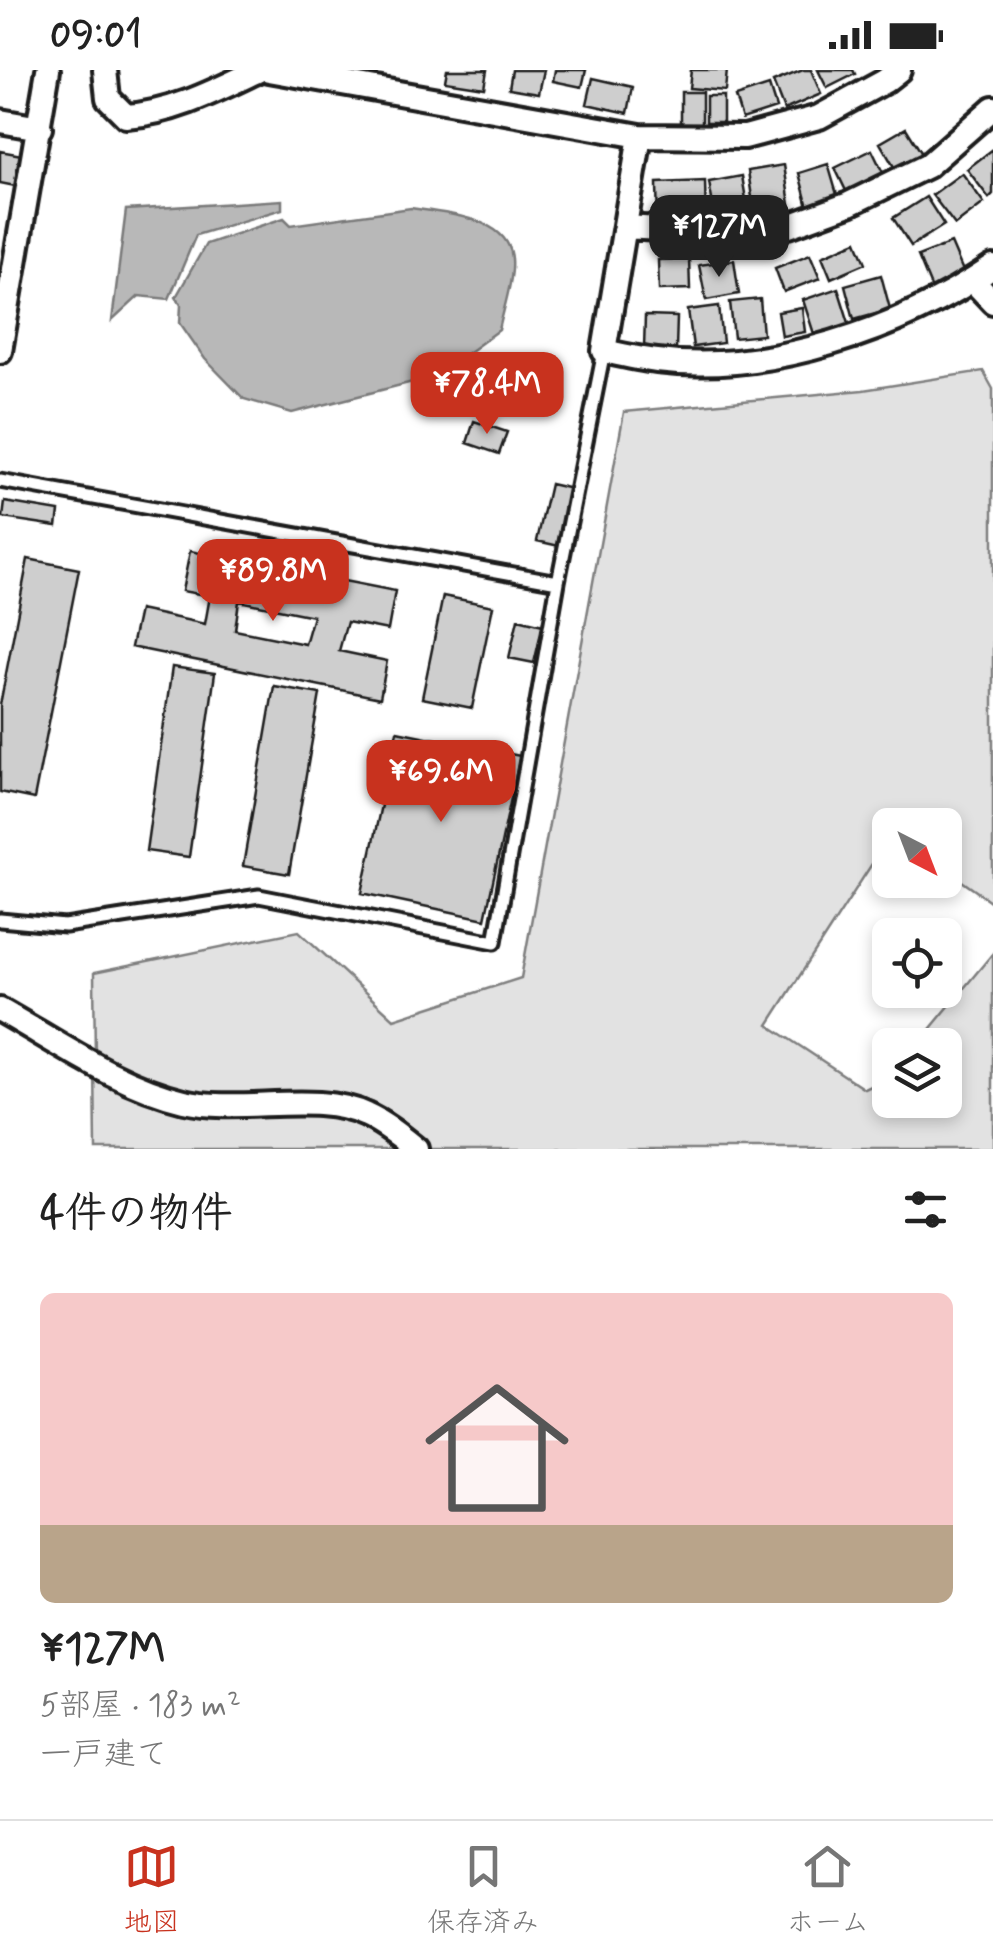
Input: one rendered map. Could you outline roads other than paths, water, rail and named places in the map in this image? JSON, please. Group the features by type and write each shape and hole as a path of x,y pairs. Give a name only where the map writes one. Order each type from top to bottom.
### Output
{"street":[{"path":"0,351 9,263 40,128 48,70"},
{"path":"105,70 108,98 126,116 150,114 182,104 259,70"},
{"path":"270,70 640,136 745,137 819,117 887,74"},
{"path":"625,227 712,232 789,226 849,204 927,166 993,108"},
{"path":"0,121 40,128"},
{"path":"640,136 604,352 660,362 720,363 818,348 912,315 993,267"},
{"path":"973,281 993,302"},
{"path":"0,1010 116,1076 184,1101 241,1108 311,1104 363,1113 416,1149"}],"lane":[{"path":"0,920 64,926 258,896 495,942 558,582 604,352"},
{"path":"0,482 558,582"}]}
